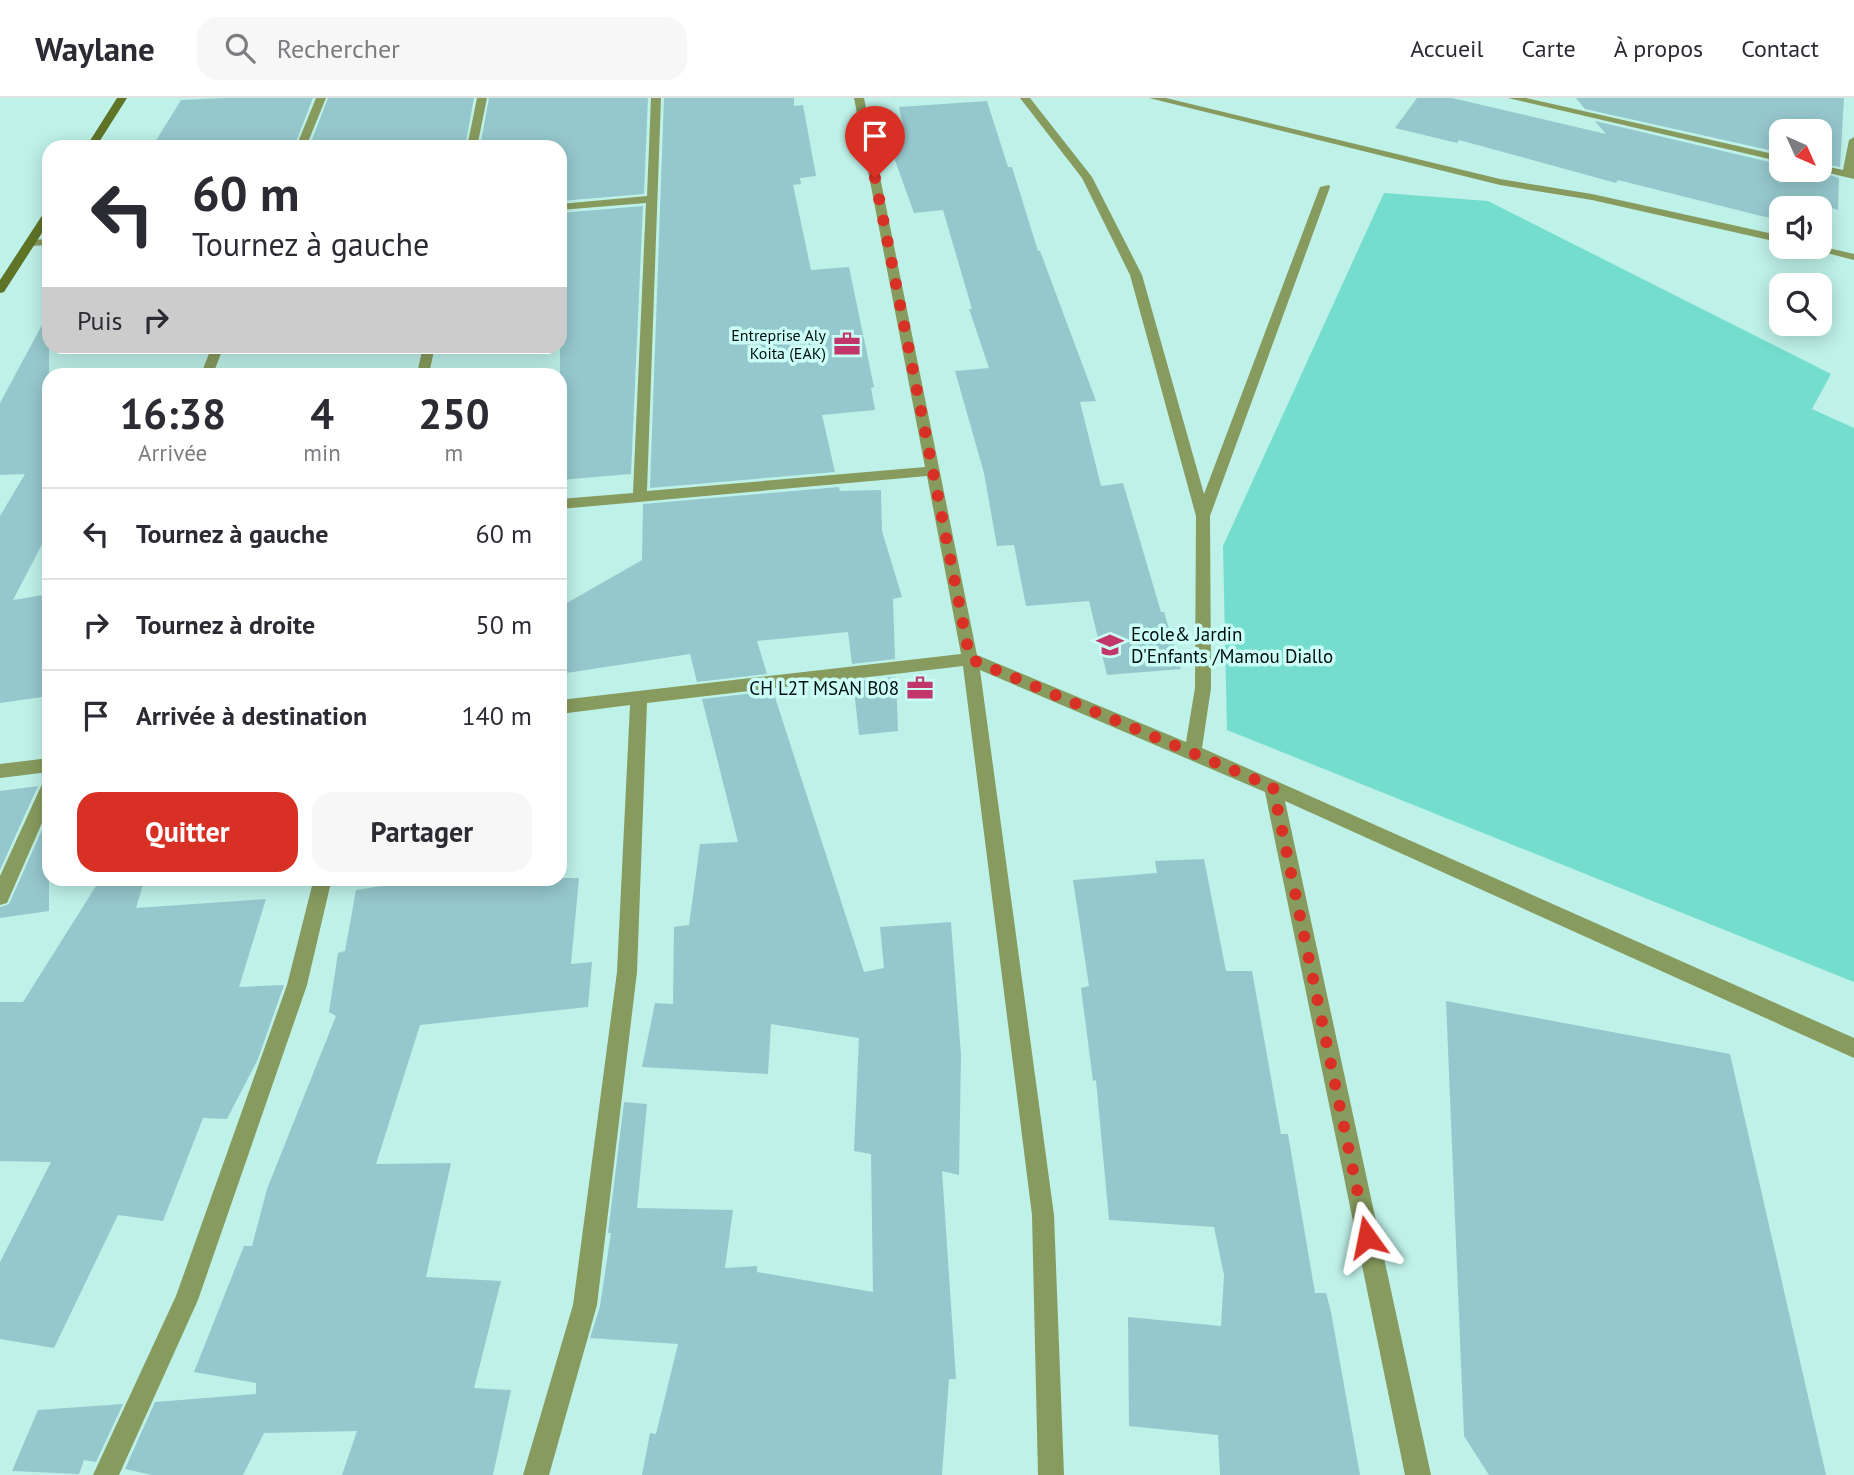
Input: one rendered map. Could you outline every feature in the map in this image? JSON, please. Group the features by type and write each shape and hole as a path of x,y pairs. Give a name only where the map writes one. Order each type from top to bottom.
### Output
{"street":[{"path":"95,140 122,98"},
{"path":"304,140 321,98"},
{"path":"473,140 482,98"},
{"path":"640,497 656,98"},
{"path":"859,98 970,659 1043,1215 1051,1475"},
{"path":"1025,98 1087,177 1136,275 1203,516 1203,688 1193,752"},
{"path":"1154,98 1500,181 1592,197 1769,237"},
{"path":"1513,98 1769,156"},
{"path":"1550,98 1561,109"},
{"path":"1832,171 1851,175 1854,140"},
{"path":"1203,516 1325,187"},
{"path":"567,206 652,199"},
{"path":"0,289 42,224"},
{"path":"30,243 42,242"},
{"path":"1832,252 1854,257"},
{"path":"567,503 933,471"},
{"path":"567,706 970,659 1273,787 1854,1048"},
{"path":"536,1475 586,1305 627,972 639,698"},
{"path":"0,771 42,766"},
{"path":"1273,787 1418,1475"},
{"path":"0,897 42,803"},
{"path":"106,1475 186,1300 297,985 321,886"}],"green space":[{"path":"1384,193 1488,201 1831,374 1812,409 1854,428 1854,982 1227,730 1223,546"}],"building":[{"path":"313,98 297,140 156,140 181,100"},
{"path":"328,98 474,98 466,140 312,140"},
{"path":"489,98 648,98 644,194 567,200 567,140 481,140"},
{"path":"664,98 794,98 794,106 803,105 816,176 800,178 801,184 793,185 811,270 849,267 874,387 871,388 875,410 822,415 835,472 650,488"},
{"path":"1417,98 1452,98 1606,134 1595,121 1769,162 1769,182 1832,182 1832,176 1839,178 1838,210 1832,208 1832,196 1769,196 1769,218 1618,180 1616,183 1459,140 1457,143 1395,128"},
{"path":"1576,98 1844,98 1840,167 1832,165 1832,119 1769,119 1769,150 1585,109"},
{"path":"987,101 1008,167 1012,167 1038,251 1096,401 1080,402 1101,486 1123,483 1161,612 1164,612 1181,669 1107,675 1089,601 1026,606 1014,545 997,546 984,473 955,371 989,368 969,309 972,309 943,210 914,213 886,135 905,134 899,107"},
{"path":"643,206 631,474 567,479 567,368 560,368 560,354 567,354 567,212"},
{"path":"42,325 42,354 49,354 49,368 42,368 42,544 13,600 42,595 42,697 0,703 0,516 25,474 0,475 0,403"},
{"path":"839,487 840,491 881,490 882,531 902,597 893,599 895,659 852,664 848,632 757,641 767,674 697,682 690,654 567,673 567,603 642,560 643,504"},
{"path":"896,677 898,731 859,735 853,681"},
{"path":"773,691 864,972 884,968 880,927 951,922 961,1055 959,1175 942,1171 956,1379 949,1379 942,1475 642,1475 650,1433 656,1434 678,1344 590,1338 600,1306 611,1233 608,1233 624,1102 647,1104 637,1208 733,1210 725,1268 757,1266 757,1272 873,1292 871,1154 854,1151 859,1038 771,1024 768,1074 642,1067 655,1003 673,1004 674,927 689,925 700,844 738,842 702,699"},
{"path":"38,786 0,870 0,791"},
{"path":"42,830 42,886 49,886 49,911 0,918 0,907 9,904"},
{"path":"1204,859 1226,971 1252,971 1281,1134 1288,1134 1315,1293 1326,1293 1331,1312 1360,1475 1220,1475 1218,1435 1129,1426 1128,1317 1221,1326 1224,1275 1214,1227 1109,1220 1096,1080 1093,1081 1081,988 1089,986 1073,880 1157,873 1155,861"},
{"path":"567,878 579,878 571,964 592,962 588,1007 420,1025 376,1164 451,1163 426,1277 501,1281 474,1388 511,1390 493,1475 342,1475 357,1431 264,1433 243,1475 152,1475 125,1469 155,1402 256,1394 256,1383 194,1372 244,1246 252,1246 267,1189 336,1016 329,1012 338,953 345,951 356,890 382,886 567,886"},
{"path":"96,886 143,886 136,908 266,899 239,987 284,985 258,1059 227,1119 203,1118 163,1221 118,1215 54,1348 0,1339 0,1262 51,1162 0,1161 0,1002 23,1002"},
{"path":"1446,1001 1730,1054 1826,1475 1489,1475 1464,1436"},
{"path":"123,1404 96,1462 84,1460 79,1474 12,1471 38,1410"}],"place":[{"name":"Entreprise Aly Koita (EAK)","path":"847,344"},
{"name":"Ecole& Jardin D'Enfants /Mamou Diallo","path":"1110,645"},
{"name":"CH L2T MSAN B08","path":"920,688"}],"route":[{"path":"875,178 970,659 1273,787 1367,1237"}]}
